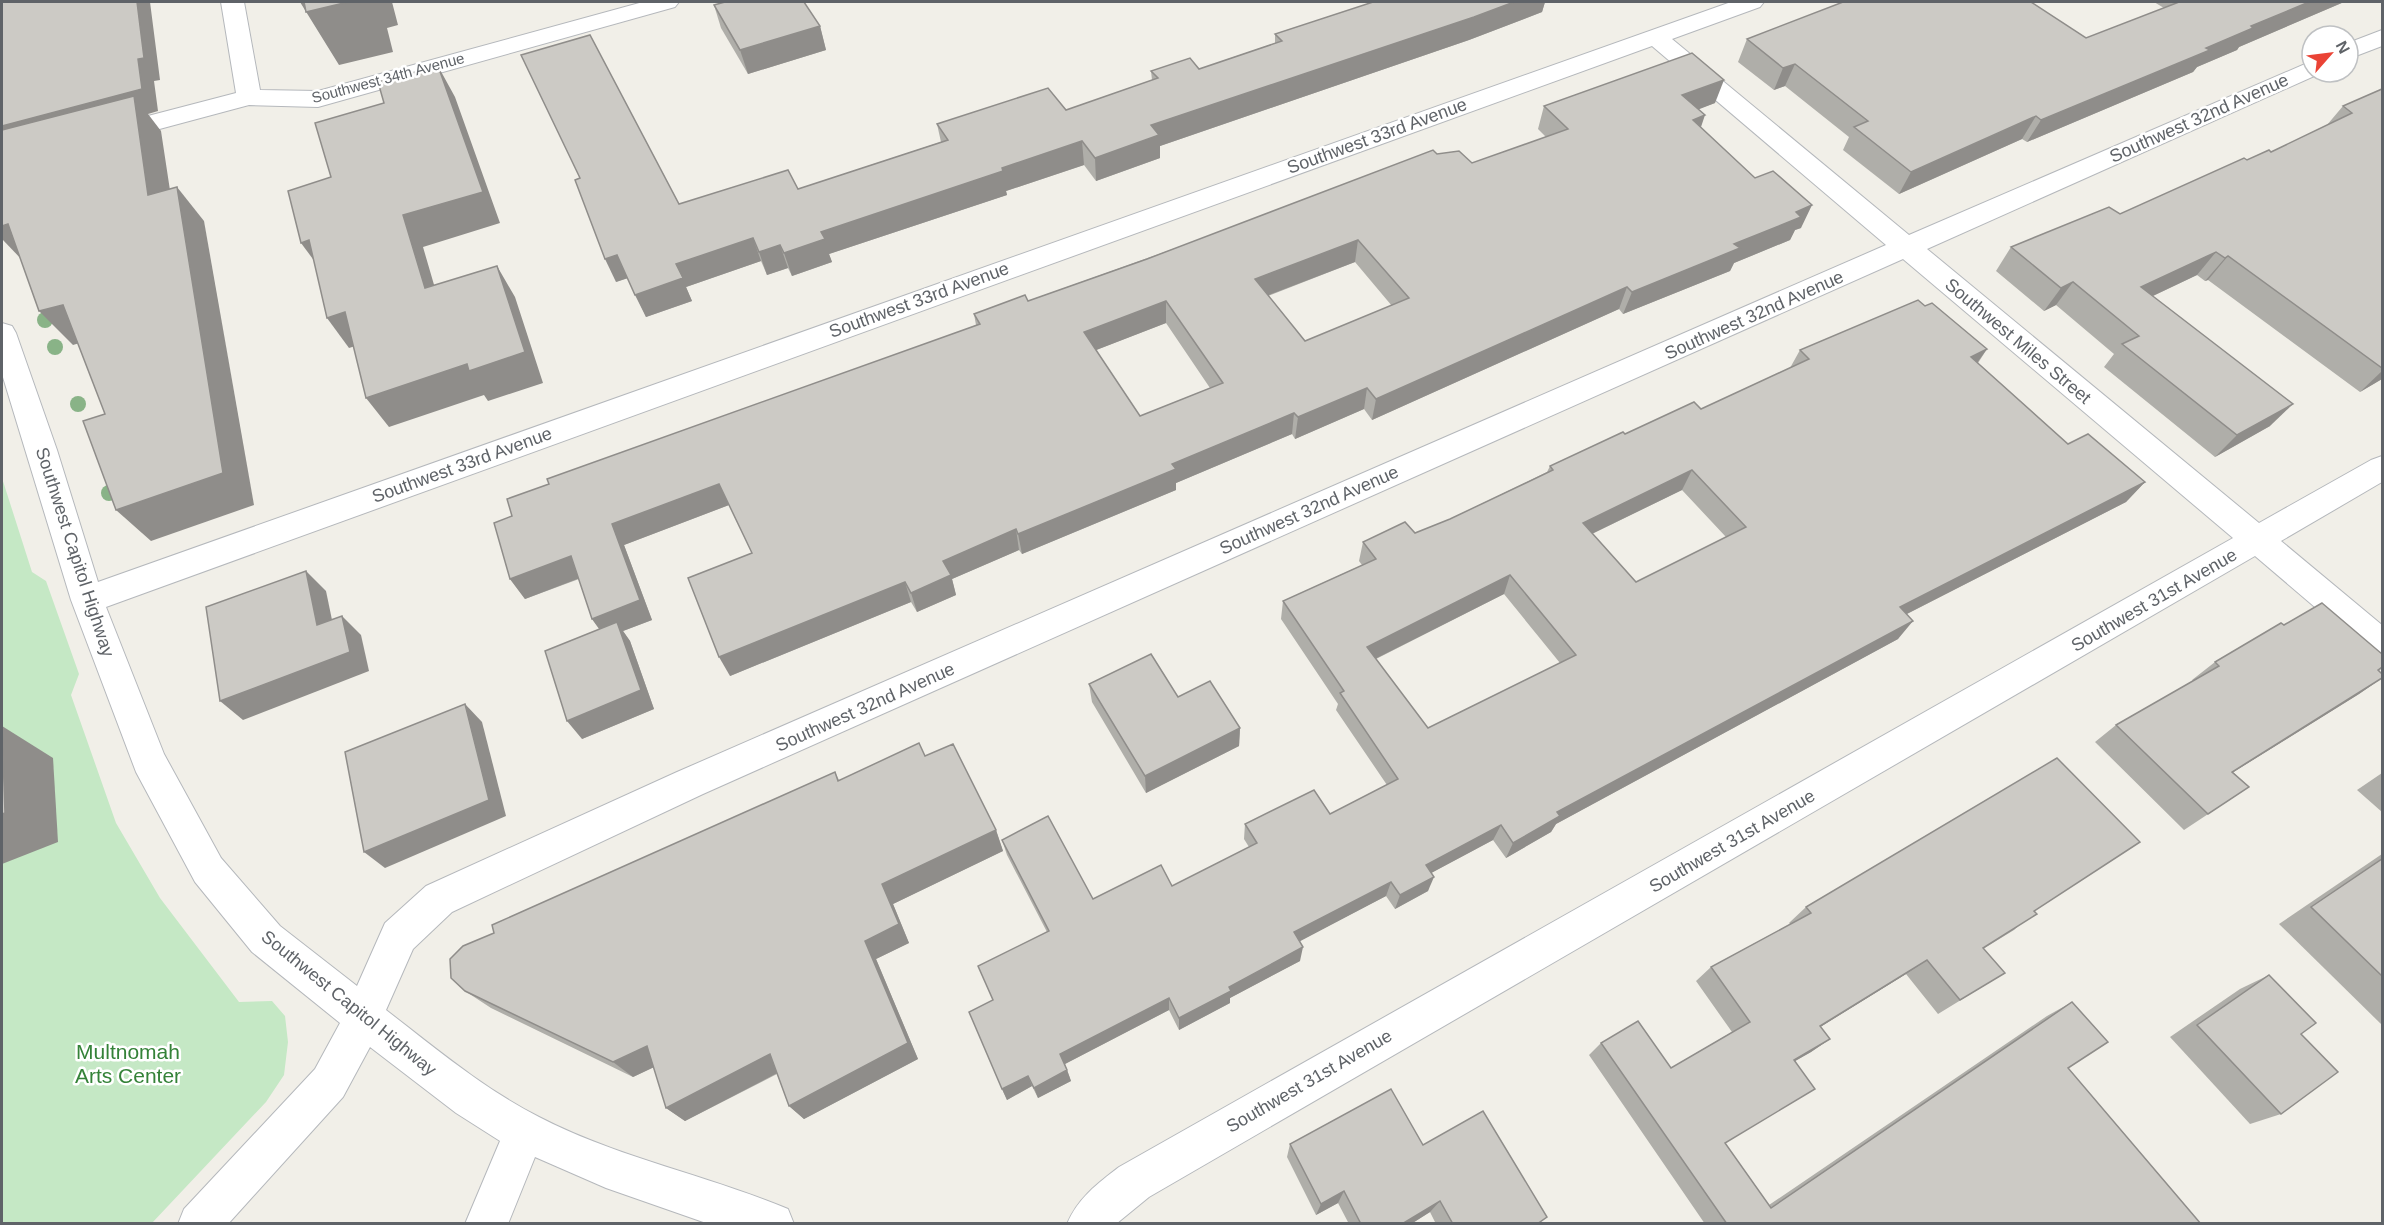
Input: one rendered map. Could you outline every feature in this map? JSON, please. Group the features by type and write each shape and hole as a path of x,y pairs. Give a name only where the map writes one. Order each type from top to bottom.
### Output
{"street":[{"path":"232,2 249,97"},
{"name":"Southwest 34th Avenue","path":"89,140 249,97 318,99 667,2"},
{"name":"Southwest 33rd Avenue","path":"87,600 1752,2"},
{"name":"Southwest Miles Street","path":"1653,36 2382,644"},
{"path":"2360,47 2382,37"},
{"name":"Southwest 32nd Avenue","path":"363,1016 399,936 439,899 700,779 2300,73"},
{"name":"Southwest Capitol Highway","path":"2,333 42,450 87,600 149,761 208,870 266,939 470,1099 525,1132 606,1167 773,1224"},
{"name":"Southwest 31st Avenue","path":"1088,1224 1102,1207 1134,1182 2382,468"},
{"path":"200,1224 329,1083 346,1055 363,1016"},
{"path":"486,1224 525,1132"}],"green space":[{"name":"Multnomah Arts Center","path":"2,478 32,572 46,581 79,674 71,695 116,823 160,898 239,1002 272,1001 285,1016 288,1042 284,1075 266,1102 152,1223 2,1223"}],"building":[{"path":"2,2 137,2 144,58 138,59 142,89 2,126"},
{"path":"304,2 348,2 306,12"},
{"path":"725,2 804,2 820,26 740,50 714,5"},
{"path":"1373,2 1514,2 1151,125 1159,135 1095,158 1082,141 1002,168 1003,171 821,232 825,239 784,253 780,245 759,252 753,238 676,264 683,278 635,295 617,255 605,259 575,180 580,178 521,55 590,35 679,204 788,170 798,189 948,140 937,124 1048,88 1066,110 1158,78 1151,71 1190,58 1199,69 1282,41 1275,34"},
{"path":"1843,2 2031,2 2086,38 2179,2 2309,2 2206,48 2210,50 2041,120 2036,116 1911,172 1854,127 1868,121 1795,64 1783,68 1747,39"},
{"path":"1692,53 1724,80 1682,95 1705,115 1693,120 1755,178 1773,171 1812,205 1796,212 1801,217 1734,244 1740,248 1632,292 1627,287 1376,399 1367,388 1298,417 1294,413 1172,464 1176,469 1018,534 1016,529 943,561 951,575 911,593 905,582 719,657 688,578 752,553 719,484 612,524 640,600 592,619 571,556 510,579 494,523 512,516 507,499 549,484 547,479 980,324 974,314 1025,295 1028,301 1147,259 1433,150 1437,154 1459,151 1472,163 1568,129 1544,106","holes":["1358,240 1409,298 1305,341 1255,279","1166,301 1223,383 1140,416 1084,332"]},
{"path":"438,66 483,192 403,215 425,288 497,266 525,352 469,371 467,364 366,398 345,312 327,318 309,240 301,243 288,191 331,177 315,123 384,103 378,82"},
{"path":"2382,89 2382,368 2228,256 2225,258 2216,252 2141,287 2293,404 2237,435 2122,344 2139,336 2073,282 2061,288 2011,247 2109,207 2120,214 2244,158 2247,160 2269,150 2271,152 2352,113 2343,106"},
{"path":"134,96 148,195 177,187 223,473 116,510 83,421 105,414 63,305 39,311 8,224 2,226 2,130"},
{"path":"1918,300 1925,306 1932,303 1987,349 1971,357 2068,444 2088,434 2145,482 1900,607 1913,621 1557,812 1560,816 1513,843 1501,825 1426,865 1434,877 1400,895 1391,882 1294,932 1303,947 1229,987 1231,991 1179,1018 1169,998 1060,1054 1067,1070 1034,1088 1028,1076 1002,1089 969,1012 993,1000 978,966 1049,931 1002,840 1048,816 1093,899 1161,865 1172,886 1257,843 1245,824 1314,790 1330,814 1398,779 1340,693 1344,691 1283,601 1376,559 1363,542 1405,522 1415,533 1553,470 1550,466 1623,432 1625,434 1694,402 1701,409 1809,359 1800,350","holes":["1692,470 1746,527 1636,582 1583,523","1510,575 1576,655 1428,728 1367,647"]},
{"path":"306,571 317,625 342,616 350,652 220,701 206,607"},
{"path":"2322,603 2382,654 2382,667 2378,670 2382,678 2232,772 2249,787 2208,814 2116,725 2219,666 2215,662 2281,623 2284,625"},
{"path":"617,622 641,690 567,721 545,651"},
{"path":"1151,654 1178,697 1210,681 1240,728 1145,776 1089,684"},
{"path":"465,704 489,800 364,852 345,752"},
{"path":"2,726 5,813 2,814"},
{"path":"919,743 925,756 953,744 996,830 882,884 899,924 865,941 908,1043 789,1106 770,1054 666,1108 647,1046 613,1062 465,991 451,978 450,959 463,946 494,933 492,925 835,772 838,781"},
{"path":"2057,758 2140,842 2034,911 2037,914 1983,948 2005,973 1960,1000 1927,960 1820,1026 1830,1039 1794,1060 1815,1089 1725,1143 1771,1208 2072,1002 2108,1042 2068,1068 2201,1224 1727,1224 1601,1043 1638,1021 1671,1068 1750,1022 1711,967 1811,913 1806,907"},
{"path":"2382,859 2382,976 2311,907"},
{"path":"2269,975 2316,1023 2301,1034 2338,1072 2281,1114 2197,1025"},
{"path":"1391,1089 1423,1145 1483,1111 1547,1217 1537,1224 1453,1224 1440,1201 1402,1224 1361,1224 1344,1191 1321,1204 1290,1144"}]}
